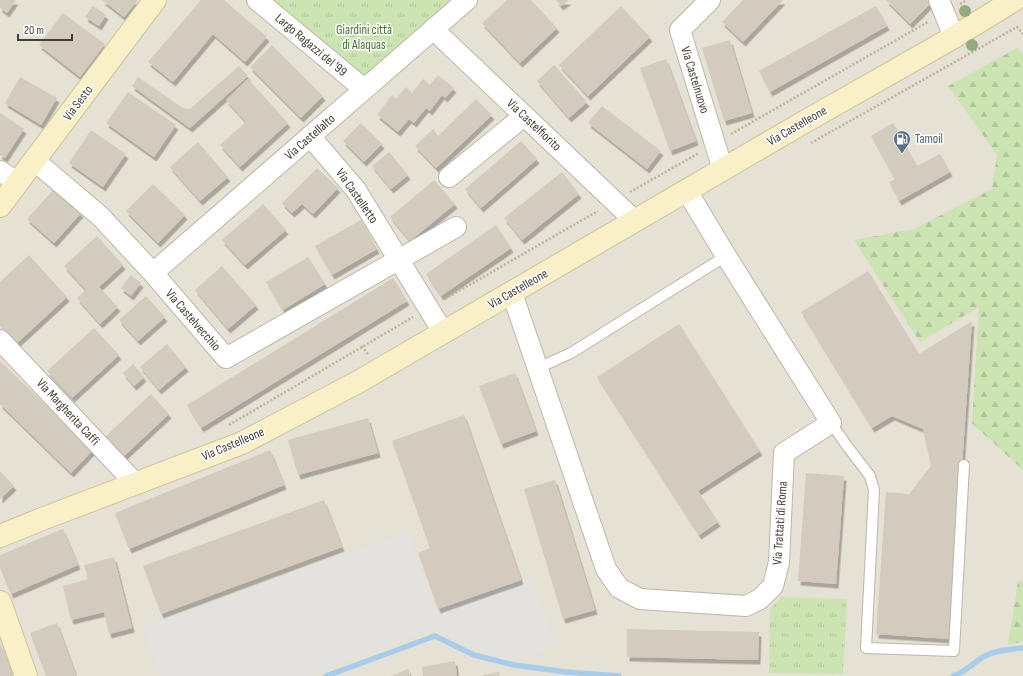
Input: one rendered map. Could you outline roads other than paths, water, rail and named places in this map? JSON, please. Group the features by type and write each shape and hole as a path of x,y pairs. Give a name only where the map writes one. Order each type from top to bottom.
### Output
{"main road":[{"name":"Via Sesto","path":"0,206 9,176 35,161 154,0"},
{"name":"Via Castelleone","path":"0,536 242,443 358,382 806,121 954,37 1014,0"},
{"path":"0,602 26,676"}],"street":[{"name":"Largo Ragazzi del '99","path":"257,0 364,89"},
{"name":"Via Castellalto","path":"153,273 466,0"},
{"name":"Via Castelnuovo","path":"710,0 680,30 723,170"},
{"path":"942,6 954,37"},
{"name":"Via Castelfiorito","path":"433,29 635,221"},
{"path":"449,177 524,116"},
{"name":"Via Castelletto","path":"310,136 356,190 443,332"},
{"name":"Via Castelvecchio","path":"35,161 100,216 153,273 226,358 399,260"},
{"path":"687,191 831,423"},
{"path":"399,260 456,227"},
{"name":"Via Trattati di Roma","path":"512,293 606,569 619,588 640,599 746,606 760,599 773,586 779,562 784,453 831,423"},
{"name":"Via Margherita Caffi","path":"0,340 135,483"}],"lane":[{"path":"538,368 571,353 726,256"},
{"path":"831,423 870,476 874,490 866,648 954,651 964,465"}],"waterway":[{"path":"326,676 435,636 474,655 514,665 566,672 619,676"},
{"path":"953,676 963,672 981,658 989,654 1004,650 1023,648"}],"place":[{"name":"Tamoil","path":"902,154"}],"park label":[{"name":"Giardini città di Alaquas","path":"364,38"}]}
